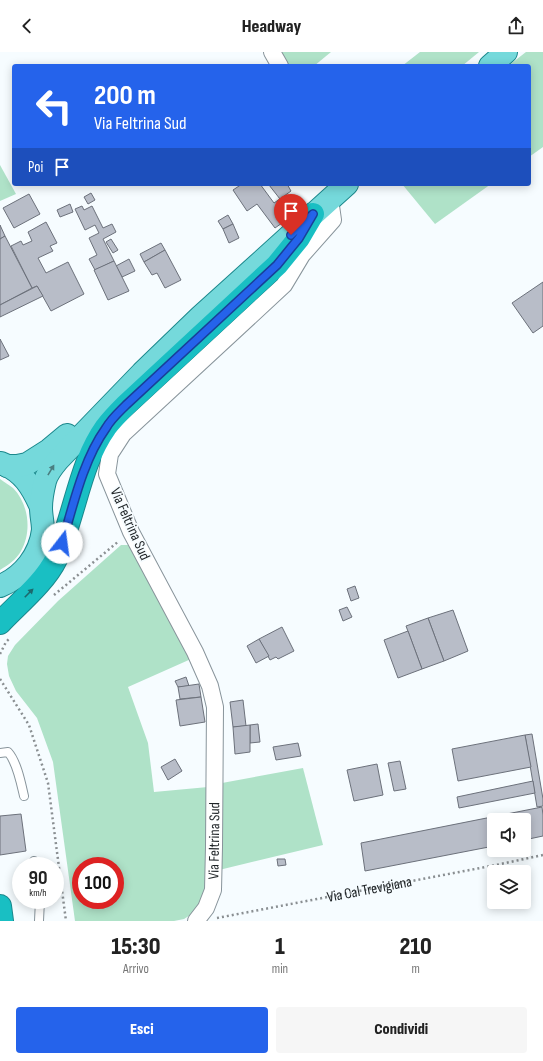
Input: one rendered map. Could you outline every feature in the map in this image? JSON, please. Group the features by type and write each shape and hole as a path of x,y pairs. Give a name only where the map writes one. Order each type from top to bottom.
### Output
{"highway":[{"path":"6,630 56,560 86,464 106,427 126,405 277,265 299,238 313,214"},
{"path":"0,906 2,921"}],"main road":[{"path":"492,64 506,52"},
{"name":"Via Feltrina Sud","path":"0,586 9,582 26,569 38,550 43,529 41,508 45,480 50,470 58,460 200,317 342,188"},
{"name":"Via Feltrina Sud","path":"4,464 17,466 27,464 48,450 142,374"},
{"name":"Via Feltrina Sud","path":"4,464 22,476 34,491 41,508"}],"street":[{"path":"272,52 279,64"},
{"name":"Via Feltrina Sud","path":"196,921 206,908 213,890 215,707 210,686 195,652 131,532 107,474 110,454 122,434 284,285 302,255 333,220 342,188"}],"lane":[{"path":"0,753 8,752 11,756 24,796"},
{"path":"39,921 40,909"}],"path":[{"path":"53,596 131,532"},
{"path":"0,654 6,642 6,630"},
{"path":"0,679 29,725 48,783 66,921"},
{"name":"Via Cal Trevigiana","path":"196,921 543,856"}],"green space":[{"path":"280,52 331,52 316,64 286,64"},
{"path":"420,52 479,52 464,64 405,64"},
{"path":"526,52 543,52 543,147 531,156 531,64 511,64"},
{"path":"0,165 16,194 0,201"},
{"path":"404,186 488,186 435,224"},
{"path":"0,479 13,488 23,502 28,527 27,535 21,551 12,562 0,570"},
{"path":"121,545 128,545 132,548 191,659 128,687 148,743 154,792 208,787 207,876 205,893 195,912 184,919 174,921 75,921 73,909 124,909 124,857 72,857 72,899 53,762 37,718 16,691 9,676 7,664 8,656 15,645 58,601"},
{"path":"303,768 323,845 219,870 222,783"}],"building":[{"path":"239,186 261,186 274,203 284,196 296,213 275,228 257,204 247,211 233,190"},
{"path":"270,186 288,186 291,191 280,199"},
{"path":"91,193 95,200 88,204 84,197"},
{"path":"29,194 40,214 14,228 3,208"},
{"path":"70,204 73,212 60,217 57,210"},
{"path":"82,206 84,210 92,206 103,228 112,224 116,232 103,239 114,261 95,270 89,259 97,255 89,238 99,233 95,225 85,230 75,209"},
{"path":"228,215 233,224 223,229 218,221"},
{"path":"46,222 57,243 50,246 53,251 38,258 46,273 68,262 84,294 51,311 37,286 32,288 11,246 21,241 23,245 32,241 28,232"},
{"path":"233,224 239,238 229,243 223,229"},
{"path":"0,225 5,236 0,239"},
{"path":"5,236 32,288 0,305 0,239"},
{"path":"111,239 118,250 113,253 106,242"},
{"path":"161,243 165,250 144,262 140,254"},
{"path":"165,250 181,280 165,288 157,273 152,275 144,262"},
{"path":"129,259 135,271 122,277 116,266"},
{"path":"114,261 129,291 108,300 94,270"},
{"path":"543,282 543,326 533,333 512,303"},
{"path":"37,286 43,296 0,317 0,305"},
{"path":"0,339 9,356 0,360"},
{"path":"355,586 359,598 351,601 347,589"},
{"path":"347,607 352,617 343,621 339,610"},
{"path":"453,610 468,651 444,661 428,618"},
{"path":"428,618 444,661 422,669 406,626"},
{"path":"282,627 294,651 278,659 276,657 270,660 259,639"},
{"path":"408,631 422,669 398,678 384,640"},
{"path":"259,639 269,656 256,663 247,646"},
{"path":"186,677 189,686 178,687 175,681"},
{"path":"199,684 201,697 180,699 178,687"},
{"path":"201,697 205,722 180,726 176,700"},
{"path":"243,700 246,726 233,727 230,702"},
{"path":"258,724 260,742 250,743 250,725"},
{"path":"250,725 250,752 235,754 233,727"},
{"path":"532,734 543,799 543,806 537,807 525,735"},
{"path":"525,735 531,767 458,781 452,749"},
{"path":"298,743 301,756 276,760 273,747"},
{"path":"175,759 182,771 168,780 161,767"},
{"path":"400,761 406,789 394,791 388,763"},
{"path":"377,764 383,795 354,801 347,770"},
{"path":"533,781 535,793 459,808 457,797"},
{"path":"542,807 543,836 531,839 531,813 512,813"},
{"path":"21,814 26,851 0,855 0,816"},
{"path":"487,818 487,847 365,871 361,843"},
{"path":"277,859 285,859 286,865 278,866"}],"route":[{"path":"62,543 86,464 106,427 126,405 277,265 299,238 313,214 291,235"}]}
